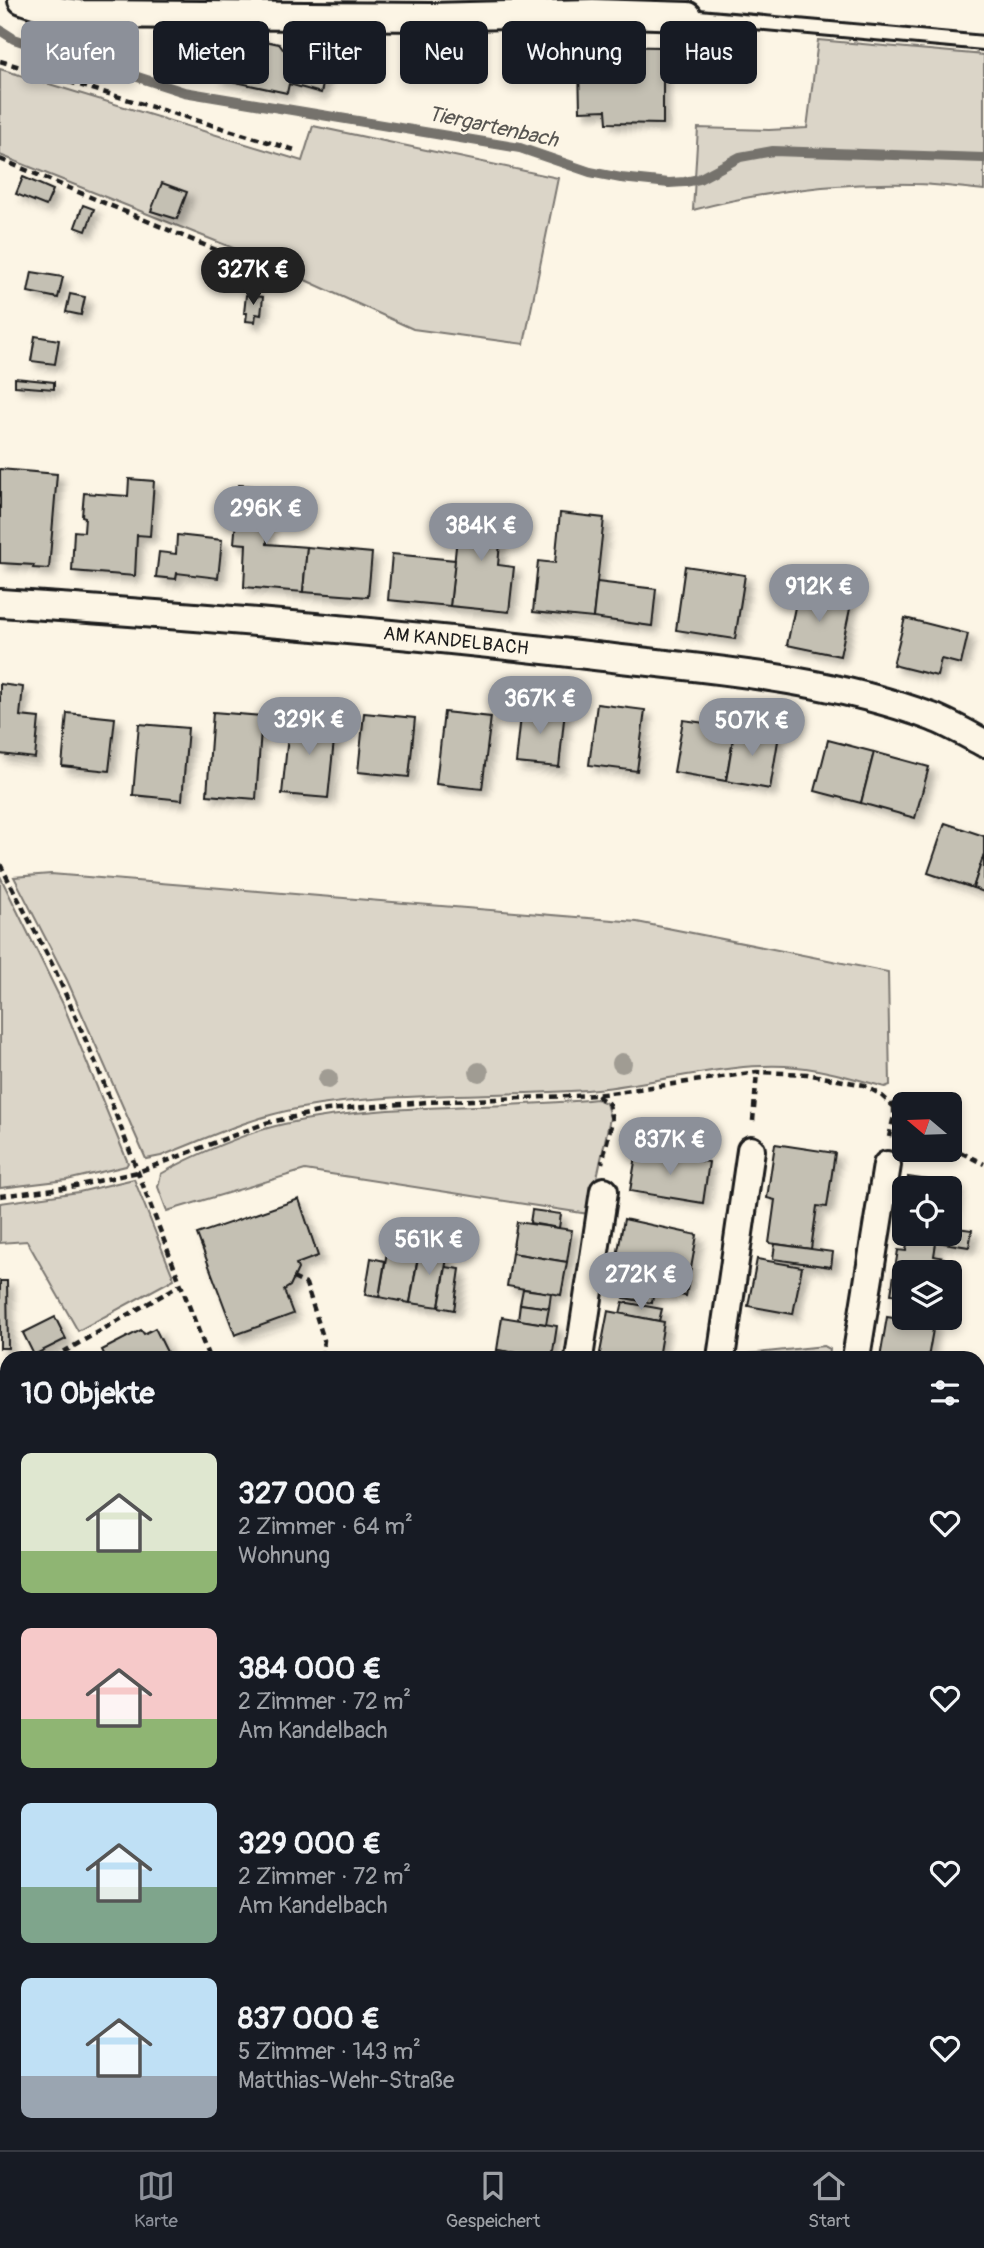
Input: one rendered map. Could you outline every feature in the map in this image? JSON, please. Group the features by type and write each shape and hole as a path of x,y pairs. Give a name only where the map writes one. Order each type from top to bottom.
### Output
{"street":[{"path":"22,0 79,15 430,17 593,13 688,16"},
{"name":"AM KANDELBACH","path":"0,603 355,631 742,674 843,691 895,704 935,718 984,743"},
{"path":"722,1351 751,1150"},
{"path":"857,1351 887,1165"},
{"path":"580,1351 604,1191"}],"lane":[{"path":"688,16 984,43"}],"path":[{"path":"0,61 298,151"},
{"path":"0,159 247,263"},
{"path":"0,864 77,1017 207,1351"},
{"path":"0,1196 71,1187 138,1171 233,1134 291,1116 327,1110 427,1102 596,1095 757,1072 807,1073 864,1086 881,1095 892,1105"},
{"path":"751,1150 757,1072"},
{"path":"596,1095 609,1104 612,1121 601,1170 600,1181 604,1191"},
{"path":"962,1153 984,1164"},
{"path":"293,1278 306,1284 324,1340 323,1351"},
{"path":"65,1351 180,1285"}],"shaded area":[{"path":"818,40 984,55 984,190 923,184 831,186 775,193 693,210 698,128 807,128"},
{"path":"0,69 21,75 21,84 49,84 302,161 313,126 558,178 524,344 413,329 248,254 0,155"},
{"path":"51,874 637,922 888,972 890,1085 885,1087 808,1068 772,1066 719,1070 587,1090 368,1099 279,1113 146,1159 67,980 14,877"},
{"path":"0,876 63,1004 128,1163 126,1166 67,1180 0,1188"},
{"path":"597,1099 606,1103 610,1118 589,1214 305,1170 167,1211 158,1187 161,1174 188,1160 238,1138 284,1124 362,1112"},
{"path":"134,1179 174,1279 78,1331 27,1241 0,1243 0,1203 79,1192"},
{"path":"824,1346 830,1349 830,1351 776,1351"}],"building":[{"path":"269,42 279,44 283,49 283,84 289,84 287,93 245,84 269,84"},
{"path":"646,47 660,47 663,124 607,123 606,110 580,111 579,84 646,84"},
{"path":"289,84 323,84 321,93"},
{"path":"23,177 53,190 46,206 16,194"},
{"path":"162,183 187,192 177,219 151,211"},
{"path":"83,205 94,209 86,231 75,227"},
{"path":"32,272 63,277 58,298 28,292"},
{"path":"70,294 85,297 81,315 66,312"},
{"path":"246,295 263,297 261,315 256,314 255,322 246,321"},
{"path":"35,336 59,340 55,364 31,361"},
{"path":"15,378 54,382 54,389 15,386"},
{"path":"0,469 57,474 49,569 33,568 34,565 0,563"},
{"path":"129,479 154,481 150,536 137,535 135,576 72,571 74,531 84,532 84,493 128,496"},
{"path":"239,485 271,487 267,544 307,547 303,592 244,587 246,544 234,543"},
{"path":"460,507 503,511 498,565 514,567 509,612 450,606"},
{"path":"560,513 604,518 593,618 533,612 538,561 555,563"},
{"path":"177,535 222,540 218,578 177,573 176,579 156,577 159,552 176,554"},
{"path":"307,547 372,553 368,597 303,592"},
{"path":"392,554 455,560 450,606 388,600"},
{"path":"685,566 745,575 735,639 676,630"},
{"path":"597,582 656,589 652,626 593,618"},
{"path":"798,593 851,604 840,656 787,645"},
{"path":"905,618 968,634 961,664 941,659 937,676 893,665"},
{"path":"0,684 23,687 20,716 39,718 35,758 0,754"},
{"path":"597,704 645,710 637,771 589,765"},
{"path":"522,706 565,710 559,767 516,763"},
{"path":"213,712 262,716 256,799 207,795"},
{"path":"444,712 491,717 482,789 436,784"},
{"path":"67,713 115,718 109,771 62,766"},
{"path":"364,713 415,718 409,777 358,772"},
{"path":"290,716 336,721 328,798 282,794"},
{"path":"683,720 735,727 726,781 674,772"},
{"path":"139,724 188,728 182,800 133,795"},
{"path":"735,727 779,735 770,789 726,781"},
{"path":"828,740 874,752 861,803 815,791"},
{"path":"874,752 929,767 915,818 861,803"},
{"path":"945,823 984,836 984,854 973,888 928,873"},
{"path":"984,854 984,892 973,888"},
{"path":"775,1144 835,1153 827,1207 817,1206 811,1249 769,1243 775,1200 767,1198"},
{"path":"637,1150 709,1162 703,1203 630,1191"},
{"path":"299,1199 318,1256 296,1264 298,1269 290,1286 284,1290 293,1314 235,1335 197,1234"},
{"path":"532,1210 561,1214 559,1228 530,1223"},
{"path":"624,1219 697,1235 686,1296 629,1286 634,1258 617,1256"},
{"path":"517,1222 572,1230 567,1262 512,1253"},
{"path":"962,1229 972,1230 969,1247 962,1246"},
{"path":"389,1241 420,1246 410,1303 379,1297"},
{"path":"775,1244 833,1252 831,1267 773,1259"},
{"path":"420,1246 448,1251 439,1307 410,1303"},
{"path":"907,1246 936,1246 934,1256 944,1260 896,1260 898,1250 906,1251"},
{"path":"512,1253 567,1262 561,1295 507,1286"},
{"path":"371,1258 385,1261 379,1297 365,1295"},
{"path":"757,1259 802,1267 793,1314 748,1306"},
{"path":"446,1267 460,1269 454,1310 439,1307"},
{"path":"0,1281 7,1281 8,1348 0,1348"},
{"path":"627,1283 629,1286 654,1290 652,1303 624,1298"},
{"path":"523,1289 551,1293 549,1308 520,1304"},
{"path":"623,1302 662,1309 659,1321 620,1314"},
{"path":"520,1304 549,1308 546,1324 518,1320"},
{"path":"608,1311 664,1322 659,1351 600,1351"},
{"path":"55,1317 66,1339 42,1351 32,1351 23,1333"},
{"path":"502,1317 557,1326 553,1351 497,1350"},
{"path":"887,1317 892,1318 892,1330 933,1330 929,1351 881,1351"},
{"path":"155,1328 166,1351 102,1350 141,1330 144,1334"}],"waterway":[{"name":"Tiergartenbach","path":"0,30 14,39 184,92 520,148 590,172 621,178 685,182 699,179 740,157 773,151 984,158"}]}
